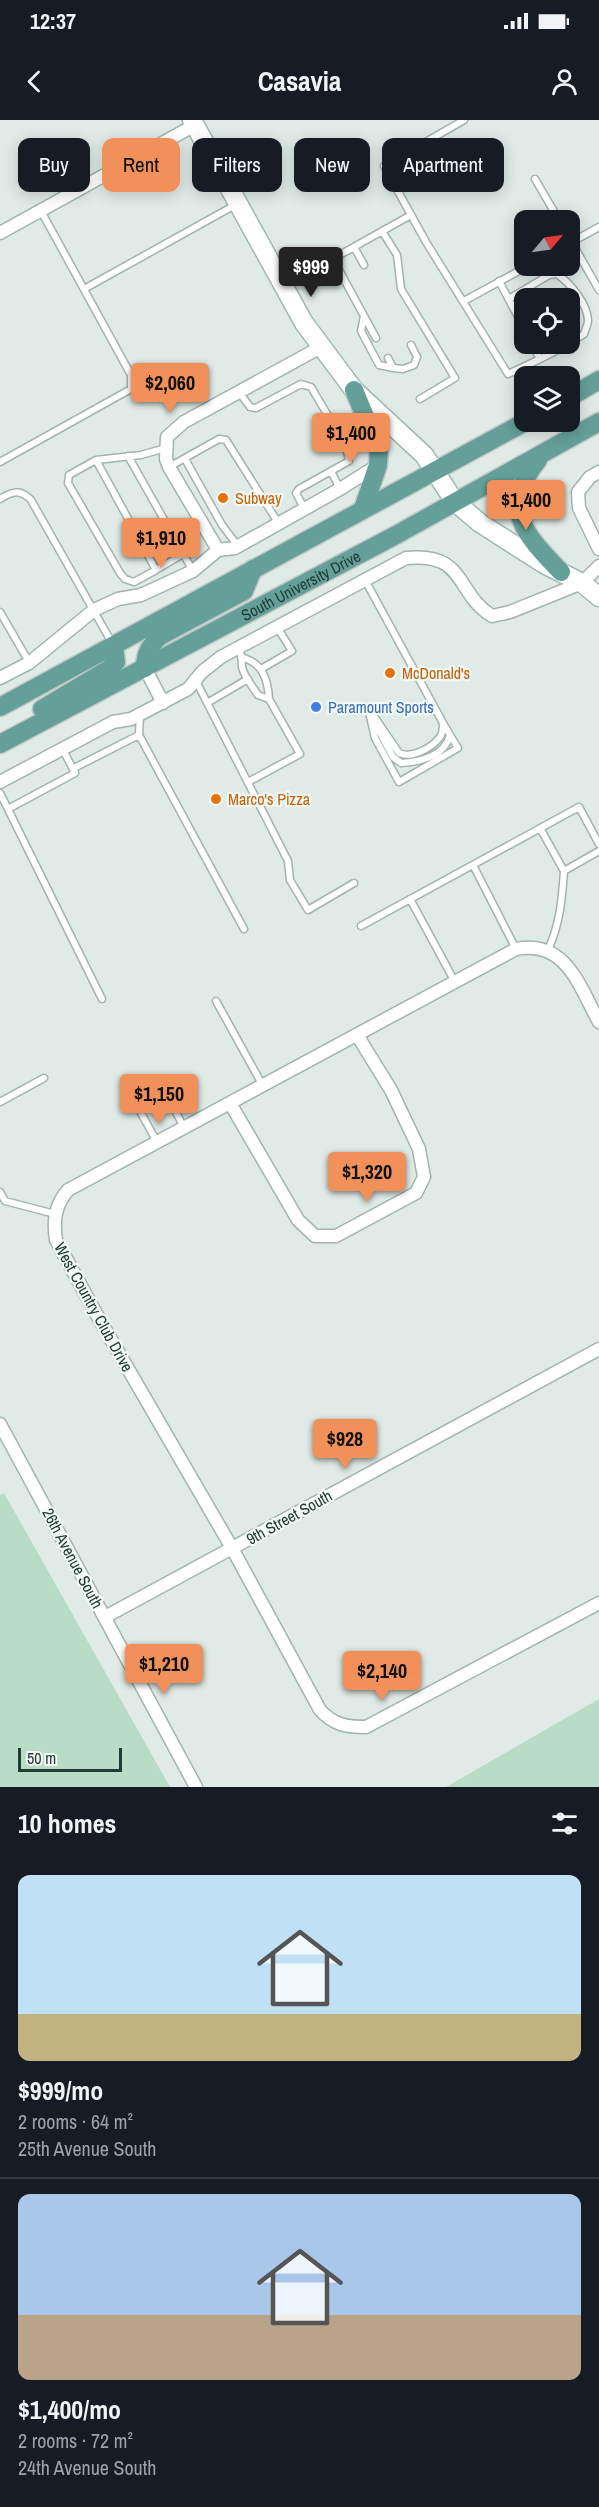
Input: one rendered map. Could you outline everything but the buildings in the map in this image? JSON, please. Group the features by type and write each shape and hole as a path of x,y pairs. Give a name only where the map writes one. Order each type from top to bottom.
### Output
{"main road":[{"path":"580,391 599,380"},
{"path":"354,390 379,450 378,465 363,509"},
{"name":"South University Drive","path":"0,744 455,502 599,422"},
{"path":"0,707 514,428"},
{"path":"543,453 524,477 518,505 522,525 535,545 561,572"},
{"path":"144,668 149,646 160,636 244,591 253,569"},
{"path":"24,731 40,710 110,669 117,662 114,646"}],"street":[{"path":"0,233 193,123 303,323 354,390 424,455 455,502 480,523 544,564 582,583 599,597"},
{"path":"218,550 169,467 166,459 167,437 184,422 321,347"},
{"path":"0,678 29,663 94,610 118,599 141,595 193,571 218,550 238,546 279,525 378,465"},
{"path":"599,472 590,477 578,492 579,508 599,549"},
{"path":"0,782 113,722 140,716 188,689 221,657 241,653 277,627 406,558 440,560 454,569 478,607 492,616 510,612 582,583 599,566"},
{"path":"144,668 163,703"},
{"path":"55,1214 59,1200 69,1190 516,949 533,946 548,950 561,959 572,973 599,1022"},
{"path":"230,1103 298,1220 315,1236 336,1236 416,1193 424,1177 419,1149 391,1090 357,1035"},
{"name":"West Country Club Drive","path":"55,1214 56,1240 232,1548 320,1710 330,1721 348,1727 366,1727 599,1603"},
{"name":"9th Street South","path":"105,1617 599,1349"},
{"name":"26th Avenue South","path":"0,1424 196,1787"}],"lane":[{"path":"464,120 384,166 411,215 508,374 549,354"},
{"path":"535,179 553,210"},
{"path":"84,289 237,204"},
{"path":"0,462 132,389 131,375 41,211"},
{"path":"284,286 411,215"},
{"path":"580,237 599,227"},
{"path":"382,231 397,255 401,289 455,378 420,399"},
{"path":"354,247 364,265"},
{"path":"333,259 376,338"},
{"path":"580,259 599,290"},
{"path":"464,301 514,273"},
{"path":"527,288 549,275 557,274 566,280 572,288"},
{"path":"499,281 514,309"},
{"path":"509,299 514,296"},
{"path":"580,300 588,320 584,334 580,336"},
{"path":"364,315 361,331 380,365 403,369 414,365 417,357 411,345"},
{"path":"537,354 540,359"},
{"path":"388,358 393,368"},
{"path":"239,391 250,407 256,408 301,384 311,387 350,454 349,461 299,489 296,493 305,509"},
{"path":"169,467 219,439 226,440 279,525"},
{"path":"166,448 96,460 69,475 68,483 125,579 134,582 183,554"},
{"path":"128,456 193,571"},
{"path":"184,459 222,525 238,546"},
{"path":"96,460 156,570"},
{"path":"331,471 340,489"},
{"path":"0,499 12,492 23,492 32,500 114,646"},
{"path":"365,580 458,748 399,782 375,738 369,709"},
{"path":"0,612 29,663"},
{"path":"261,669 292,651 277,627"},
{"path":"241,653 256,662 261,669 268,685 269,699 300,754 248,783"},
{"path":"241,653 242,668 248,679 258,695 269,699"},
{"path":"207,703 248,679"},
{"path":"195,680 288,861 290,880 308,910 354,884"},
{"path":"369,709 399,753 405,756 437,741 442,734 443,723"},
{"path":"369,709 382,741 393,757 401,763 427,759 448,743 450,735"},
{"path":"140,716 139,735 244,929"},
{"path":"74,768 139,735"},
{"path":"8,809 75,773 62,748"},
{"path":"0,793 102,999"},
{"path":"361,926 579,807 599,844"},
{"path":"540,828 564,871 562,903 556,932 548,950"},
{"path":"564,871 599,851"},
{"path":"473,865 516,949"},
{"path":"410,899 455,982"},
{"path":"216,1001 263,1086"},
{"path":"0,1102 44,1078"},
{"path":"157,1143 141,1113 143,1101 151,1094 163,1093 171,1102 184,1128"},
{"path":"0,1192 5,1201 55,1214"}],"green space":[{"path":"4,1493 170,1787 0,1787 0,1495"},
{"path":"599,1699 599,1787 446,1787 585,1707"}],"place":[{"name":"Subway","path":"223,498"},
{"name":"McDonald's","path":"390,673"},
{"name":"Paramount Sports","path":"316,707"},
{"name":"Marco's Pizza","path":"216,799"}]}
